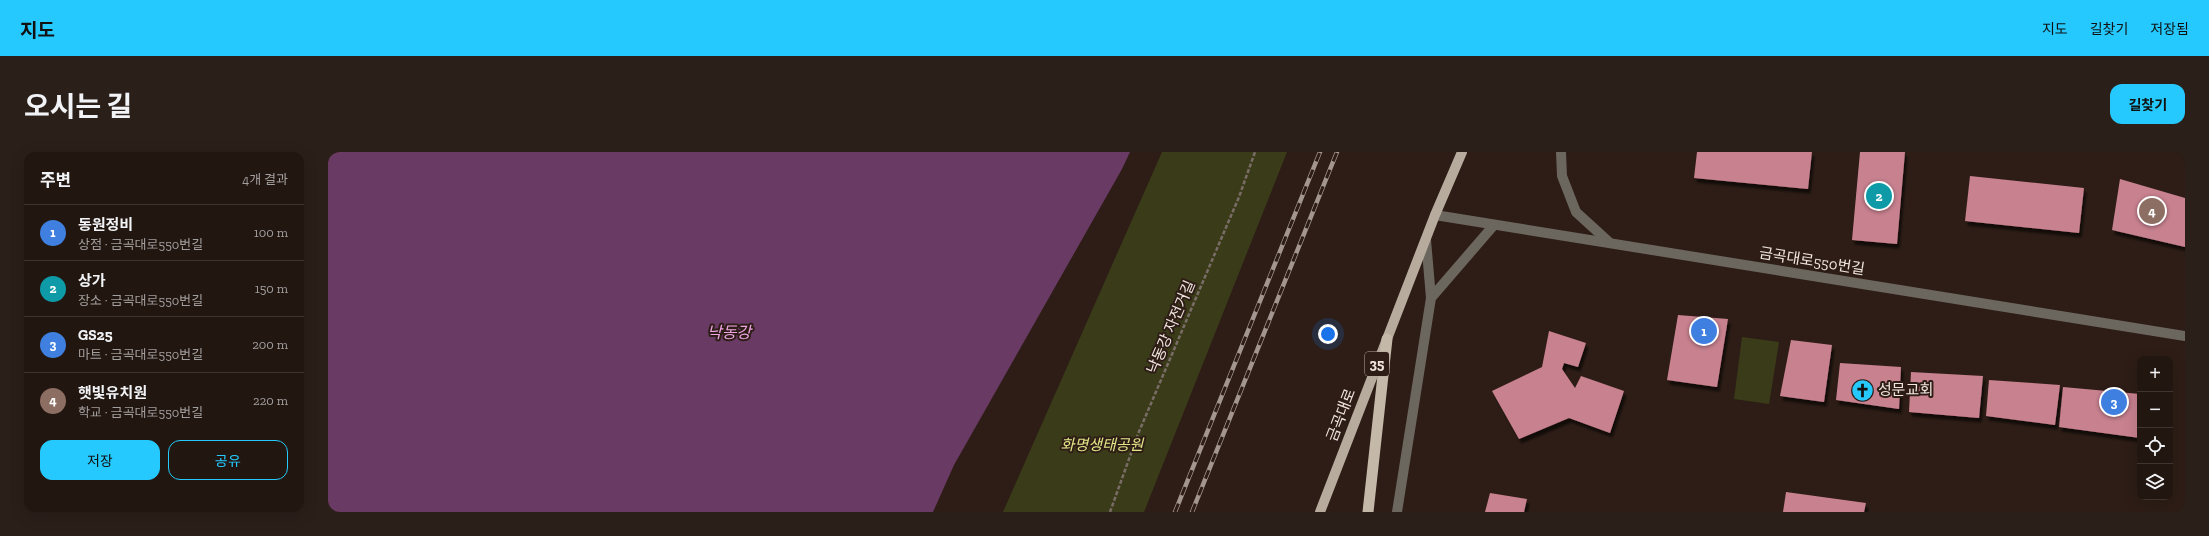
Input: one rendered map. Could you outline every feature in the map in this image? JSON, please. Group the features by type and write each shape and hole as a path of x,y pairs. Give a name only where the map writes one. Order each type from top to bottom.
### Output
{"highway":[{"path":"1368,512 1386,339"}],"main road":[{"name":"금곡대로","path":"1320,512 1386,339 1435,215 1462,152"}],"street":[{"path":"1561,152 1562,176 1576,212 1610,243"},
{"name":"금곡대로550번길","path":"1435,215 2185,336"},
{"path":"1431,298 1494,225"},
{"name":"금곡대로","path":"1397,512 1431,298 1426,240"}],"path":[{"name":"낙동강 자전거길","path":"1110,512 1138,434 1239,197 1255,152"}],"green space":[{"name":"화명생태공원","path":"1162,152 1287,152 1144,512 1003,512"},
{"path":"1742,337 1779,342 1769,404 1734,399"}],"water":[{"name":"낙동강","path":"328,152 1130,152 1122,169 954,465 933,512 328,512"}],"building":[{"path":"1697,152 1812,152 1808,189 1694,178"},
{"path":"1860,152 1905,152 1897,244 1852,240"},
{"path":"1970,176 2084,188 2079,233 1965,221"},
{"path":"2120,179 2185,198 2185,247 2112,230"},
{"path":"1678,315 1728,319 1717,387 1667,380"},
{"path":"1549,331 1586,343 1578,367 1564,363 1562,369 1575,388 1581,376 1624,391 1610,433 1569,418 1519,439 1492,391 1542,367"},
{"path":"1791,340 1832,345 1824,402 1780,396"},
{"path":"1840,363 1901,367 1899,409 1836,400"},
{"path":"1911,372 1983,376 1979,418 1909,412"},
{"path":"1989,380 2060,385 2055,425 1986,416"},
{"path":"2063,387 2137,394 2137,438 2059,427"},
{"path":"1786,492 1866,503 1864,512 1783,512"},
{"path":"1490,493 1527,499 1524,512 1485,512"}],"railway":[{"path":"1175,512 1320,152"},
{"path":"1192,512 1337,152"}],"place":[{"name":"상가","path":"1879,196"},
{"name":"햇빛유치원","path":"2152,211"},
{"name":"동원정비","path":"1704,331"},
{"name":"성문교회","path":"1863,390"},
{"name":"GS25","path":"2114,402"}]}
